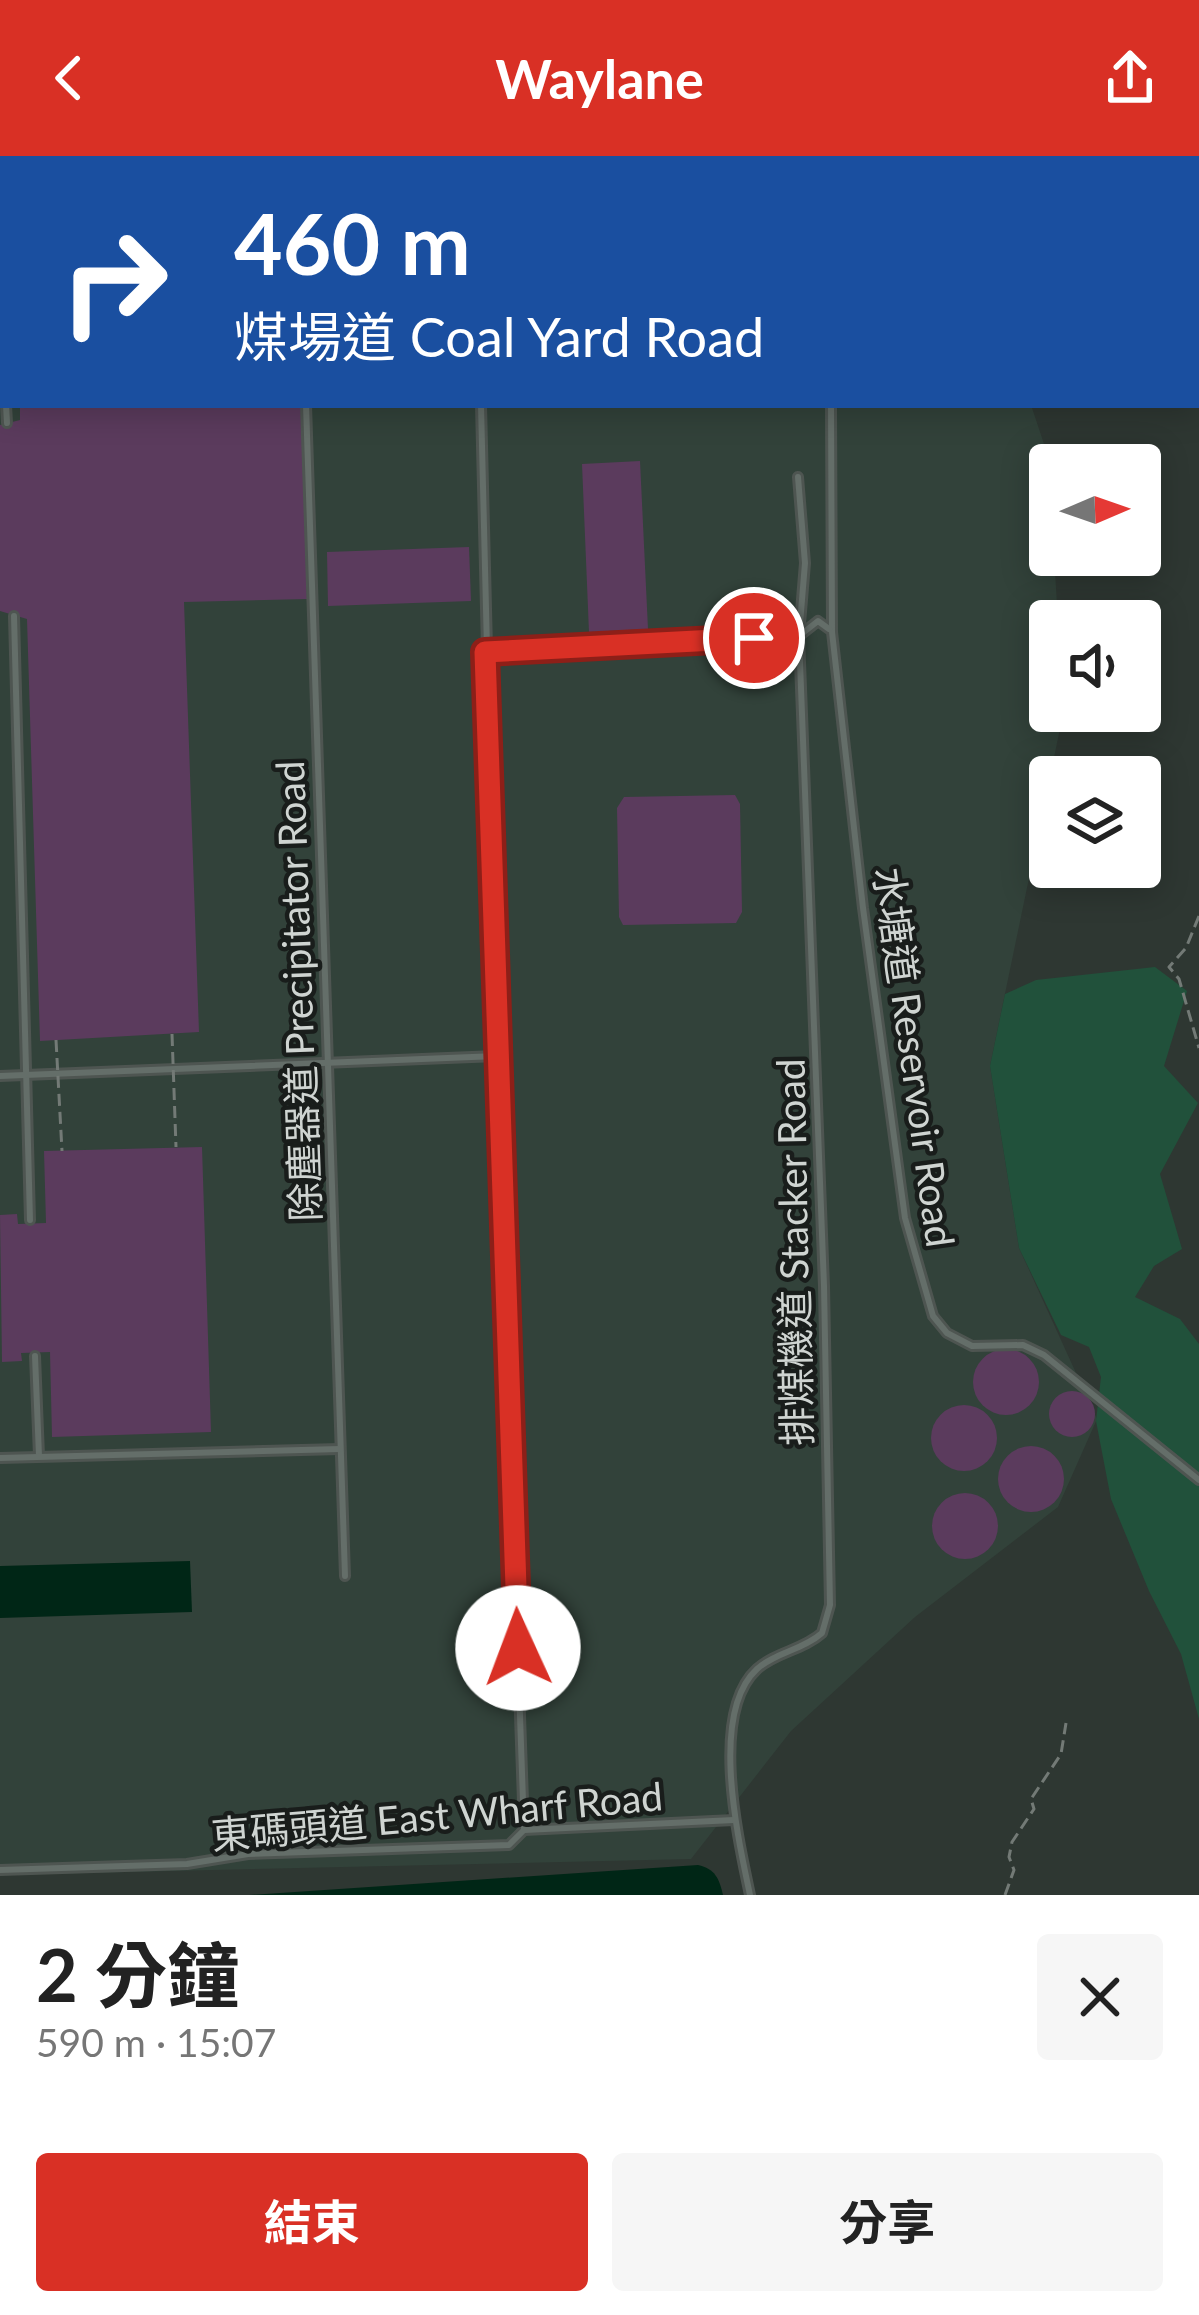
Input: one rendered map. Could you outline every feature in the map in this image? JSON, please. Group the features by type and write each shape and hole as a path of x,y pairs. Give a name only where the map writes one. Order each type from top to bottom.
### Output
{"lane":[{"path":"6,408 7,423"},
{"name":"除塵器道 Precipitator Road","path":"306,408 345,1576"},
{"path":"481,408 497,1056 524,1830"},
{"name":"水塘道 Reservoir Road","path":"831,408 832,632 863,908 905,1218 933,1316 961,1343 1023,1345 1044,1354 1199,1480"},
{"path":"798,477 805,563 799,636"},
{"path":"14,616 30,1220"},
{"path":"485,652 799,636 818,621 832,632"},
{"name":"排煤機道 Stacker Road","path":"734,1820 732,1720 741,1686 758,1667 822,1634 830,1605 824,1286 799,636"},
{"path":"0,1076 497,1056"},
{"path":"35,1356 39,1456"},
{"path":"0,1458 340,1449"},
{"path":"734,1820 750,1895"},
{"name":"東碼頭道 East Wharf Road","path":"0,1870 509,1845 524,1830 734,1820"}],"path":[{"path":"1199,916 1186,948 1169,967 1179,979 1199,1048"},
{"path":"172,1034 176,1147"},
{"path":"56,1040 62,1150"},
{"path":"1005,1895 1014,1870 1009,1857 1012,1842 1034,1809 1031,1799 1061,1754 1066,1723"}],"shaded area":[{"path":"0,408 1032,408 1044,444 1029,444 1029,576 1055,576 1057,600 1029,600 1029,732 1059,732 1054,756 1029,756 1029,878 990,1066 1019,1248 1097,1419 1058,1507 915,1617 791,1731 691,1859 0,1875"},
{"path":"1155,967 1187,991 1164,1066 1198,1103 1160,1174 1182,1249 1154,1266 1135,1297 1180,1319 1199,1344 1199,1719 1181,1654 1111,1499 1096,1421 1101,1377 1089,1347 1061,1335 1019,1248 990,1066 1005,994 1036,980"},
{"path":"190,1561 192,1612 0,1618 0,1566"},
{"path":"698,1865 715,1875 723,1895 249,1895"}],"building":[{"path":"20,408 301,408 307,599 184,602 199,1032 40,1041 27,619 0,611 0,425 20,420"},
{"path":"640,461 648,629 589,632 582,464"},
{"path":"469,547 471,601 328,606 327,552"},
{"path":"735,795 740,804 742,912 736,923 623,925 617,808 624,797"},
{"path":"202,1147 211,1432 52,1437 50,1352 21,1353 22,1361 2,1362 0,1215 17,1214 18,1224 46,1223 44,1151"},
{"path":"1006,1349 1029,1359 1039,1382 1029,1405 1006,1415 983,1405 973,1382 983,1359"},
{"path":"1072,1391 1088,1398 1095,1414 1088,1430 1072,1437 1056,1430 1049,1414 1056,1398"},
{"path":"964,1405 987,1415 997,1438 987,1461 964,1471 941,1461 931,1438 941,1415"},
{"path":"1031,1446 1054,1456 1064,1479 1054,1502 1031,1512 1008,1502 998,1479 1008,1456"},
{"path":"965,1493 988,1503 998,1526 988,1549 965,1559 942,1549 932,1526 942,1503"}],"route":[{"path":"518,1648 485,652 754,638"}]}
